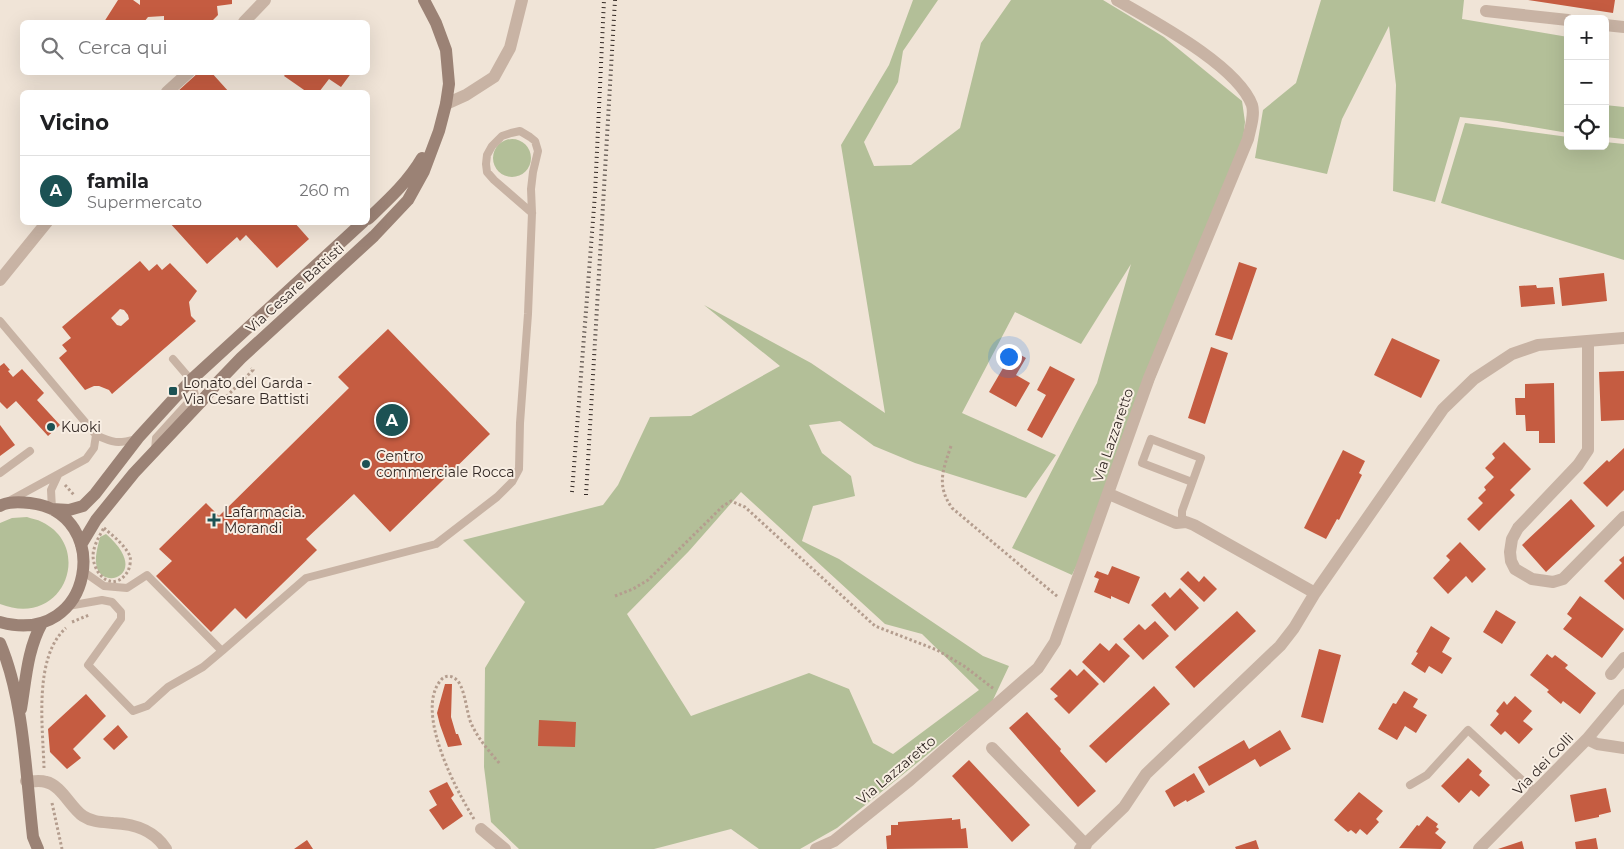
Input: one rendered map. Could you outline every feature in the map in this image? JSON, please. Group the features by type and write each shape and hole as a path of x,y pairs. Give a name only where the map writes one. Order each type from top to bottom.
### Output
{"street":[{"path":"246,20 265,0"},
{"path":"370,217 394,195 414,172 439,131 446,104 449,84 446,50 436,23 424,0"},
{"path":"446,104 466,95 494,77 510,48 522,0"},
{"name":"Via Lazzaretto","path":"816,849 836,845 1038,668 1055,642 1109,494 1148,378 1241,159 1252,124 1253,108 1247,96 1233,78 1204,54 1117,0"},
{"path":"1486,11 1564,20"},
{"path":"1609,25 1624,27"},
{"path":"169,90 187,75"},
{"name":"Via Cesare Battisti","path":"81,545 96,520 134,473 241,358 394,217 408,200 424,171 439,131"},
{"path":"0,280 44,225"},
{"name":"Via Cesare Battisti","path":"83,506 95,494 138,438 191,380 360,225"},
{"path":"992,748 1083,847 1124,808 1146,774 1280,646 1443,409 1474,379 1512,354 1538,345 1624,338"},
{"path":"1588,341 1588,450 1578,465 1518,528 1512,540 1511,561 1515,570 1532,579 1546,582 1563,579 1624,517"},
{"path":"1109,494 1176,523 1186,522 1194,525 1315,593"},
{"path":"1,504 22,502 52,509 69,510 83,506"},
{"path":"0,622 14,626 42,623 56,616 68,606 77,594 84,572 81,545 74,531 64,518 52,509"},
{"path":"20,722 30,649 42,623"},
{"path":"0,643 9,666 20,722 33,837 38,849"},
{"path":"1611,674 1624,658"},
{"name":"Via dei Colli","path":"1479,849 1587,739 1624,695"},
{"path":"1587,739 1597,744 1624,748"},
{"path":"26,781 47,782 62,793 83,816 96,821 120,823 146,829 160,840 166,849"},
{"path":"481,829 505,849"}],"lane":[{"path":"68,606 102,600 112,602 121,612 121,619 88,665 133,711 147,706 168,687 203,667 306,578 436,544 497,498 512,482 519,469 532,213 531,189 538,151 535,141 530,137 520,132 511,132 502,136 492,146 487,155 487,172 532,213"},
{"path":"0,321 96,435 110,442 121,443 138,438"},
{"path":"155,451 156,438 195,395 191,380 172,359"},
{"path":"1,504 86,459 94,448 96,435"},
{"path":"1186,522 1182,517 1182,511 1201,458 1151,440 1142,463 1192,482"},
{"path":"0,473 30,451"},
{"path":"52,509 51,490 58,475"},
{"path":"84,572 104,586 127,588 147,575 222,651"},
{"path":"1410,785 1427,775 1468,730 1536,792"}],"path":[{"path":"951,446 942,475 942,488 952,508 1068,606"},
{"path":"58,475 83,506"},
{"path":"615,596 633,590 648,580 724,506 732,501 745,507 875,626 937,650 964,666 1005,697"},
{"path":"104,528 120,541 131,558 130,569 123,577 115,581 106,580 98,574 95,566 93,555 98,537 104,528"},
{"path":"62,849 44,768 43,680 46,663 58,634 74,621 90,615"},
{"path":"481,829 459,794 434,732 432,712 436,690 441,680 447,676 453,676 460,682 471,723 483,745 500,764"}],"green space":[{"path":"913,0 938,0 903,51 898,82 864,142 874,166 911,165 960,128 981,43 1011,0 1103,0 1164,37 1242,101 1245,122 1241,159 1104,508 1072,575 1012,548 1097,383 1131,264 1081,344 1015,312 962,413 1056,455 1026,498 915,463 874,446 840,421 809,425 822,453 851,476 855,496 813,506 802,541 839,559 983,656 1009,666 992,702 837,828 800,849 759,849 731,829 654,849 519,849 491,822 484,767 485,668 525,602 463,540 603,505 618,485 650,417 691,416 780,366 704,305 811,363 885,413 841,145 889,65","holes":["741,492 885,624 922,634 979,690 893,754 873,743 849,689 809,673 691,716 627,614 689,551"]},
{"path":"1321,0 1464,0 1462,19 1564,36 1564,132 1460,117 1435,202 1393,191 1396,85 1389,26 1342,119 1327,174 1255,158 1263,110 1296,83"},
{"path":"1609,105 1624,107 1624,139 1609,137"},
{"path":"1465,123 1564,136 1564,150 1609,150 1609,142 1624,144 1624,260 1441,203"},
{"path":"512,139 525,145 531,158 525,171 512,177 499,171 493,158 499,145"},
{"path":"27,517 42,522 58,534 66,549 68,566 65,582 55,596 41,605 22,609 0,604 0,523 12,518"},
{"path":"106,534 119,548 125,559 125,568 115,578 108,578 102,575 96,564 100,537"}],"building":[{"path":"118,0 133,0 140,5 140,0 232,0 232,4 217,6 218,15 213,20 164,20 164,16 148,17 146,20 105,20"},
{"path":"1528,0 1615,0 1613,13"},
{"path":"196,75 214,75 227,90 179,90"},
{"path":"350,75 341,87 329,79 321,90 304,90 284,76"},
{"path":"172,225 297,225 309,239 277,268 246,235 240,241 237,237 207,264"},
{"path":"140,261 149,271 157,264 162,270 170,263 197,291 189,302 191,316 196,321 112,394 109,390 99,386 85,390 59,358 67,351 62,345 71,338 62,327","holes":["120,309 124,310 129,319 121,326 117,325 111,318"]},
{"path":"1239,262 1257,268 1232,340 1215,335"},
{"path":"1604,273 1607,301 1562,306 1559,278"},
{"path":"1536,285 1537,288 1553,287 1555,304 1521,307 1519,286"},
{"name":"Centro commerciale Rocca","path":"388,329 490,434 390,532 354,494 306,539 317,550 246,619 235,608 211,632 156,576 172,561 159,549 206,503 219,516 349,388 338,377"},
{"path":"1392,338 1440,360 1421,398 1374,375"},
{"path":"1211,347 1228,353 1205,424 1188,418"},
{"path":"1013,351 1026,358 1016,375 1030,383 1016,407 989,392"},
{"path":"4,363 13,377 22,369 44,393 37,400 60,425 48,436 16,401 7,409 0,402 0,366"},
{"path":"1050,366 1075,379 1042,438 1027,430 1046,395 1037,390"},
{"path":"1624,371 1624,420 1601,421 1599,372"},
{"path":"1554,383 1555,443 1539,443 1539,431 1526,431 1525,415 1516,415 1515,398 1525,398 1525,384"},
{"path":"0,425 15,445 0,456"},
{"path":"1504,442 1531,469 1510,490 1515,495 1479,531 1467,519 1483,503 1478,498 1486,490 1484,487 1494,477 1485,468 1495,458 1492,454"},
{"path":"1624,448 1624,490 1607,507 1583,483 1607,460 1609,462"},
{"path":"1343,450 1365,461 1359,473 1362,475 1339,520 1337,519 1326,539 1304,528"},
{"path":"1571,499 1595,526 1546,572 1522,545"},
{"path":"1460,542 1486,569 1472,583 1466,576 1448,594 1433,578 1450,560 1446,556"},
{"path":"1624,556 1624,600 1604,581 1622,563 1619,560"},
{"path":"1112,566 1140,577 1129,604 1111,596 1111,599 1094,592 1099,579 1094,577 1097,571 1108,575"},
{"path":"1188,571 1199,582 1204,576 1217,589 1204,602 1180,579"},
{"path":"1180,588 1199,608 1175,631 1151,605 1165,592 1170,598"},
{"path":"1580,596 1624,629 1602,658 1563,629 1572,618 1567,614"},
{"path":"1496,610 1516,622 1502,644 1483,632"},
{"path":"1237,611 1256,631 1194,688 1175,667"},
{"path":"1155,621 1169,636 1143,660 1123,639 1139,624 1145,630"},
{"path":"1431,626 1450,638 1442,652 1452,658 1442,674 1429,666 1425,673 1411,664"},
{"path":"1100,643 1109,651 1116,643 1130,656 1104,683 1082,662"},
{"path":"1319,649 1341,655 1323,723 1301,717"},
{"path":"1547,654 1552,658 1555,655 1568,665 1565,668 1596,693 1580,714 1563,701 1561,704 1547,692 1549,690 1530,675"},
{"path":"1070,669 1077,676 1084,669 1099,684 1069,714 1054,699 1058,696 1050,689"},
{"path":"445,684 452,684 451,717 456,734 458,734 462,745 448,747 440,725 437,713"},
{"path":"1154,686 1170,704 1106,763 1089,746"},
{"path":"1404,691 1418,699 1413,707 1427,715 1416,733 1405,726 1397,740 1378,729 1393,703 1396,704"},
{"path":"86,694 106,716 73,749 81,758 67,769 50,752 48,729"},
{"path":"1515,696 1532,711 1523,721 1533,729 1519,744 1505,731 1501,735 1490,725 1499,714 1496,711 1504,701 1507,705"},
{"path":"1027,712 1096,791 1078,807 1009,728"},
{"path":"539,720 576,722 575,747 538,746"},
{"path":"118,725 128,737 114,750 103,739"},
{"path":"1280,730 1291,749 1260,767 1255,759 1209,786 1198,767 1244,740 1249,749"},
{"path":"1468,758 1482,771 1479,775 1490,785 1479,797 1471,790 1459,803 1441,786"},
{"path":"969,760 1030,825 1012,842 952,776"},
{"path":"1194,773 1205,792 1174,807 1165,791"},
{"path":"447,782 454,795 451,798 463,816 443,830 429,810 437,805 429,791"},
{"path":"1606,788 1611,812 1599,815 1599,817 1575,822 1570,795"},
{"path":"1359,792 1383,811 1376,819 1379,822 1367,835 1360,829 1356,834 1351,830 1348,832 1334,820"},
{"path":"1427,816 1438,824 1436,827 1439,829 1435,833 1446,842 1441,849 1399,848 1417,825 1419,826"},
{"path":"952,818 952,820 960,819 961,829 966,828 968,848 887,849 886,836 891,835 891,825 898,825 898,822"},
{"path":"1596,838 1598,849 1576,849 1575,842"},
{"path":"307,840 313,849 294,849"},
{"path":"1256,840 1259,849 1236,849 1235,847"},
{"path":"1522,841 1524,849 1498,849"}],"railway":[{"path":"572,492 595,194 604,0"},
{"path":"586,495 615,0"}],"place":[{"name":"Lonato del Garda - Via Cesare Battisti","path":"173,391"},
{"name":"famila","path":"392,420"},
{"name":"Kuoki","path":"51,427"},
{"name":"Centro commerciale Rocca","path":"366,464"},
{"name":"Lafarmacia. Morandi","path":"214,520"}]}
